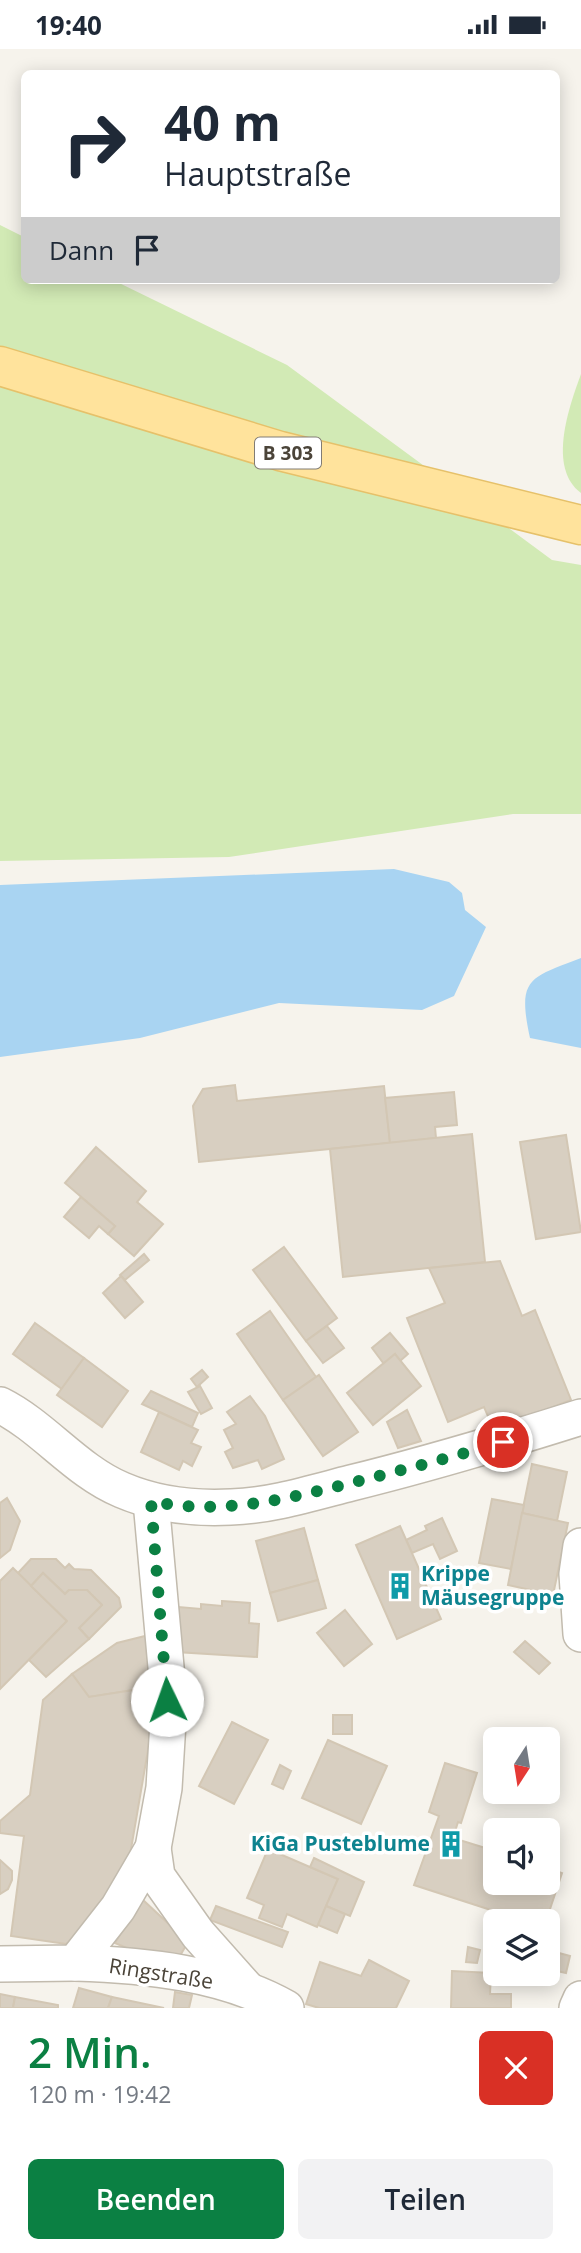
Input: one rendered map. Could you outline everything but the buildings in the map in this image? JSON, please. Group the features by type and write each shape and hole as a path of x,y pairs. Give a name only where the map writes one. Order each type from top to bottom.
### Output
{"main road":[{"name":"B 303","path":"0,366 280,451 581,525"}],"street":[{"path":"0,1405 23,1416 90,1471 118,1488 151,1501 175,1506 233,1507 310,1493 452,1458 581,1417"},
{"name":"Ringstraße","path":"151,1501 168,1722 164,1788 153,1848 157,1876 198,1934 247,1989"},
{"path":"581,1546 577,1574 581,1634"},
{"name":"Ringstraße","path":"75,1963 118,1908 153,1848"},
{"name":"Ringstraße","path":"0,1963 124,1965 247,1989 286,2008"},
{"path":"577,2008 581,1999"}],"green space":[{"path":"0,225 21,236 21,284 121,284 287,365 552,560 581,565 581,814 513,814 229,857 0,861"},
{"path":"581,374 581,493 571,482 565,469 563,453 567,420"}],"water":[{"path":"394,869 449,882 462,893 465,910 486,927 454,996 422,1010 279,1003 140,1038 0,1057 0,885"},
{"path":"581,958 581,1048 530,1038 525,1003 531,983 549,971"}],"place":[{"name":"Krippe Mäusegruppe","path":"400,1586"},
{"name":"KiGa Pusteblume","path":"451,1844"}],"route":[{"path":"167,1700 151,1501 175,1506 233,1507 310,1493 452,1458 503,1442"}]}
